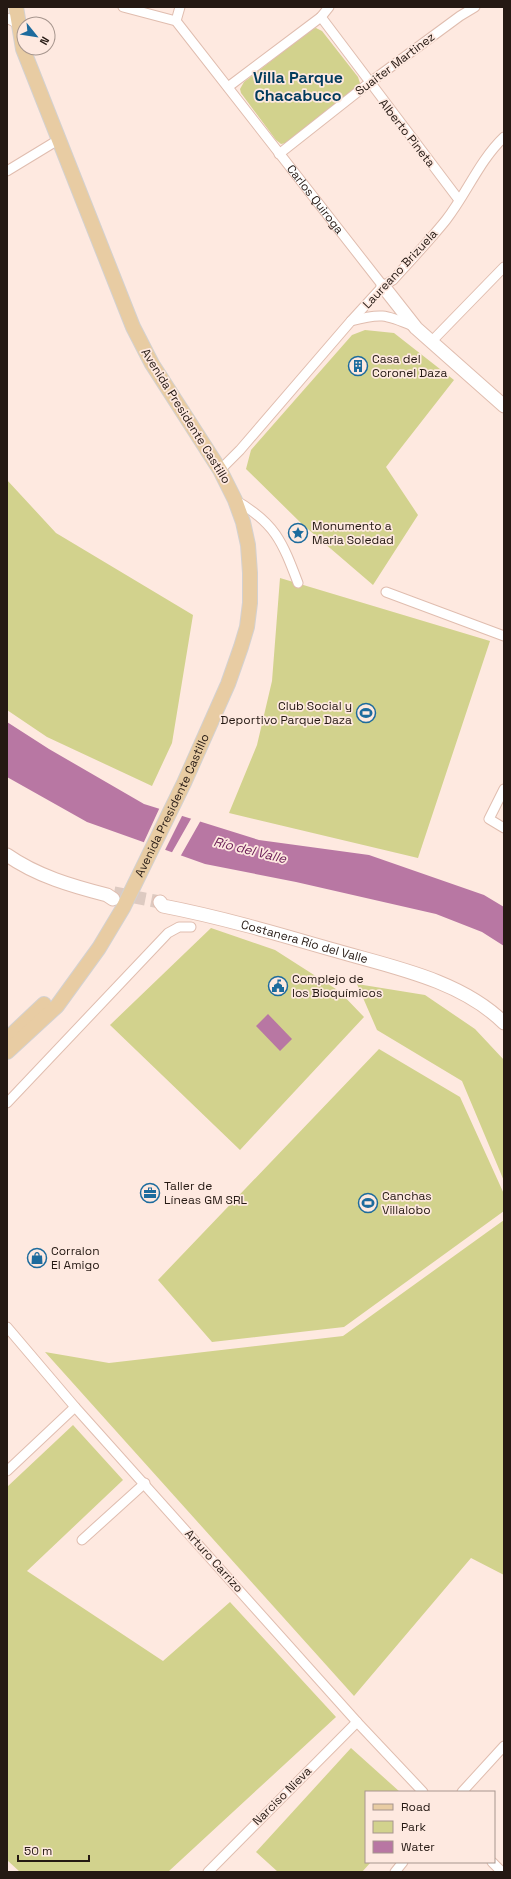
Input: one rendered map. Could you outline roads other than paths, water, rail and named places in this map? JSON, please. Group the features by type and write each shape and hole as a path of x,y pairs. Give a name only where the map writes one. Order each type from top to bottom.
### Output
{"main road":[{"name":"Avenida Presidente Castillo","path":"7,1052 57,1006 109,932 135,886 184,783 228,684 247,628 250,603 248,545 243,522 235,500 220,470 171,396 141,344 58,140 12,21 16,7"},
{"name":"Carlos Quiroga","path":"383,286 416,328 504,406"},
{"path":"7,856 48,878 111,895"},
{"name":"Costanera Río del Valle","path":"160,905 252,927 435,981 465,993 492,1010 504,1023"},
{"name":"Avenida Presidente Castillo","path":"7,1039 79,974"}],"street":[{"path":"123,7 176,21 180,7"},
{"path":"228,87 321,18 329,7"},
{"name":"Suaiter Martinez","path":"279,154 369,83 460,16 475,7"},
{"name":"Alberto Pineta","path":"321,18 459,200"},
{"name":"Carlos Quiroga","path":"176,21 383,286"},
{"name":"Laureano Brizuela","path":"220,470 240,450 383,286 394,280 446,219 479,167 492,149 504,138"},
{"path":"7,172 58,140"},
{"path":"432,341 504,268"},
{"name":"Laureano Brizuela","path":"351,321 383,315 393,317 416,328"},
{"path":"235,500 255,512 270,526 287,553 298,583"},
{"path":"386,592 504,636"},
{"path":"504,789 489,819 504,828"},
{"path":"7,1103 168,933 179,927 191,927"},
{"name":"Arturo Carrizo","path":"7,1327 75,1407 145,1483 358,1722 422,1791"},
{"path":"7,1471 75,1407"},
{"path":"82,1540 145,1483"},
{"name":"Narciso Nieva","path":"208,1872 358,1722"},
{"path":"463,1791 504,1746"},
{"path":"395,1872 402,1863"},
{"path":"493,1863 502,1872"}],"water":[{"name":"Río del Valle","path":"7,722 49,749 144,804 259,840 369,855 484,895 504,907 504,946 482,932 436,914 296,882 205,864 87,822 7,777"},
{"path":"268,1014 292,1039 280,1051 256,1026"}],"tunnel":[{"path":"114,893 160,902"}],"place":[{"name":"Casa del Coronel Daza","path":"358,366"},
{"name":"Monumento a Maria Soledad","path":"298,533"},
{"name":"Club Social y Deportivo Parque Daza","path":"366,713"},
{"name":"Complejo de los Bioquímicos","path":"278,986"},
{"name":"Taller de Líneas GM SRL","path":"150,1193"},
{"name":"Canchas Villalobo","path":"368,1203"},
{"name":"Corralon El Amigo","path":"37,1258"}],"district":[{"name":"Villa Parque Chacabuco","path":"298,86"}]}
